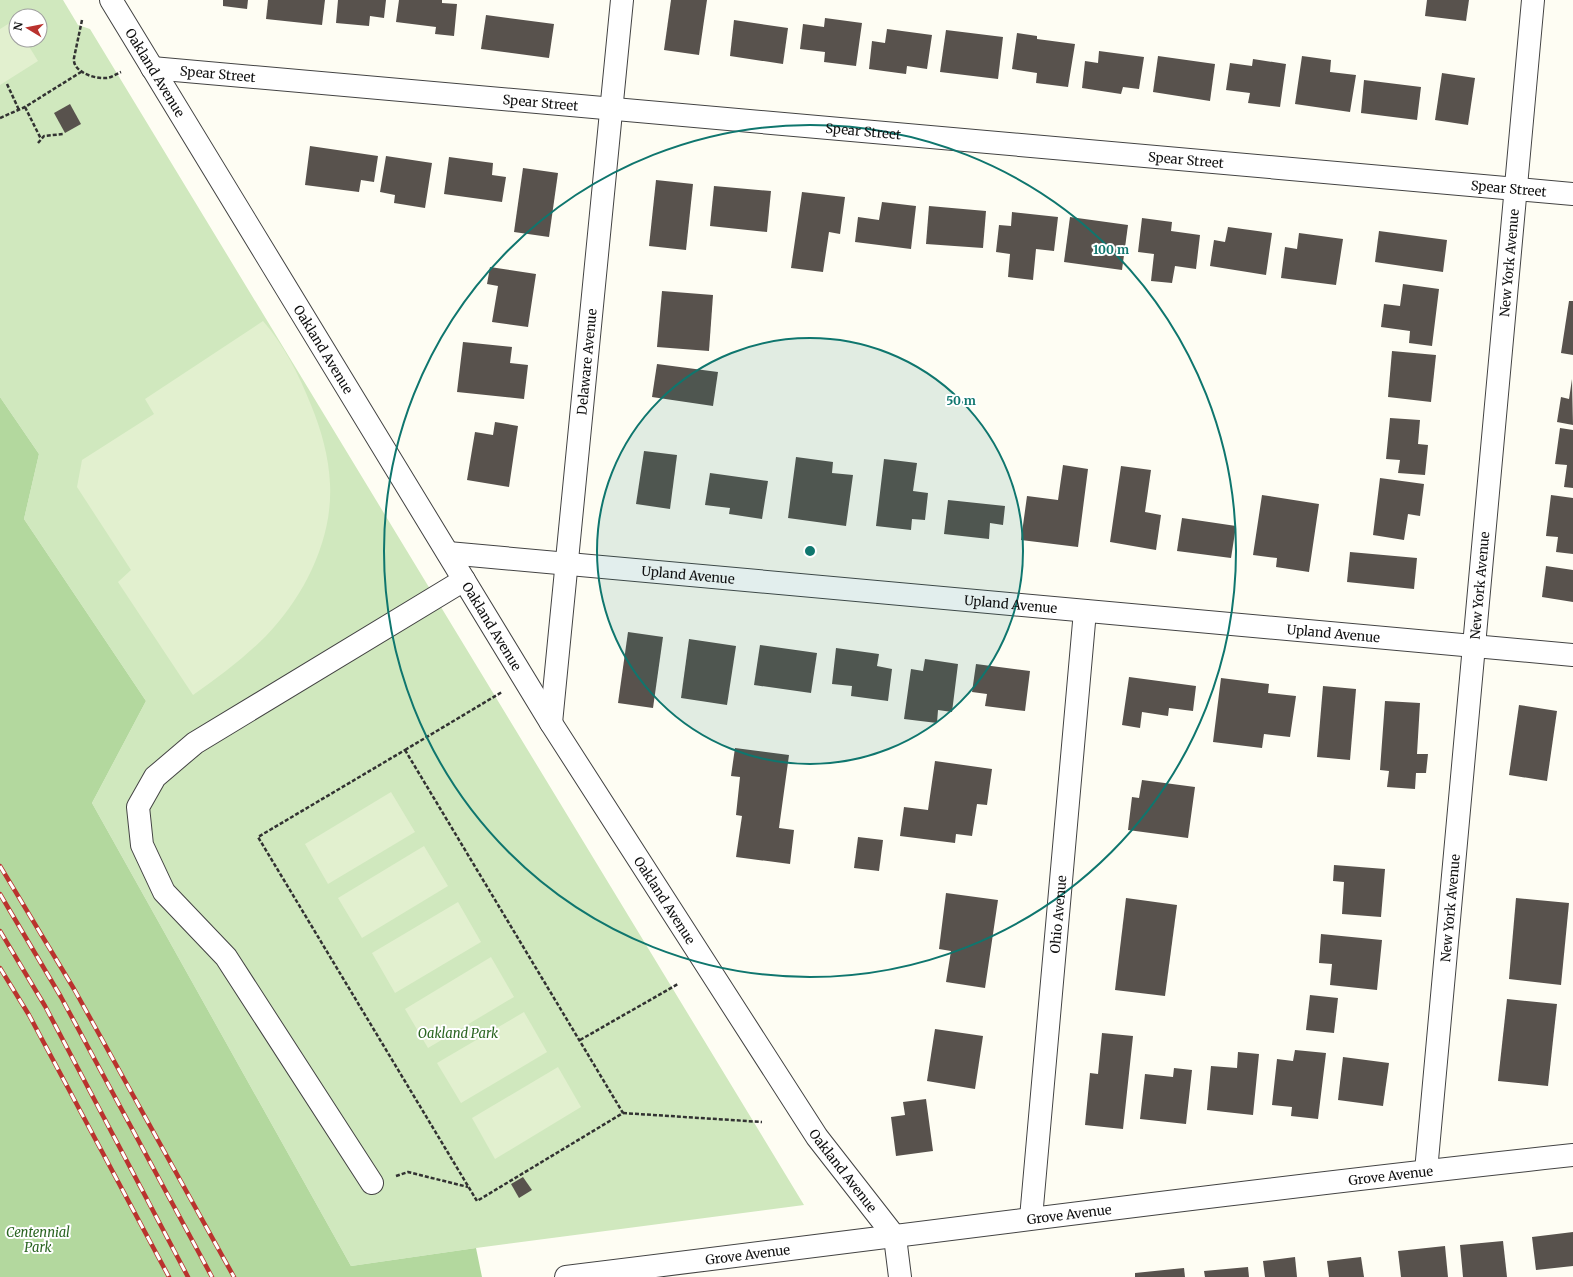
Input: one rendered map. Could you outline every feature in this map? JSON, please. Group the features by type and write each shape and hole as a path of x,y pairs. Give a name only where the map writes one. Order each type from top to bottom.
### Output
{"street":[{"name":"Oakland Avenue","path":"111,0 552,724 817,1137 895,1237"},
{"name":"Delaware Avenue","path":"552,724 622,0"},
{"name":"New York Avenue","path":"1426,1171 1533,0"},
{"name":"Spear Street","path":"152,68 1573,194"},
{"name":"Upland Avenue","path":"448,553 1573,655"},
{"path":"372,1183 226,956 164,892 142,845 138,807 155,777 195,743 464,580"},
{"name":"Ohio Avenue","path":"1031,1218 1085,611"},
{"name":"Grove Avenue","path":"566,1277 895,1237 1031,1218 1573,1155"},
{"path":"895,1237 900,1277"}],"path":[{"path":"82,20 73,64 78,70 98,78 106,78 121,72"},
{"path":"0,118 25,107 81,71"},
{"path":"7,84 19,110"},
{"path":"25,107 41,140"},
{"path":"38,143 44,136 63,134"},
{"path":"524,679 258,837 477,1201 623,1112 762,1122"},
{"path":"405,750 623,1112"},
{"path":"580,1040 678,984"},
{"path":"372,1183 408,1172 469,1187"}],"green space":[{"name":"Oakland Park","path":"0,0 63,0 78,25 90,29 804,1205 351,1266 92,803 146,701 24,519 39,454 0,397"},
{"path":"8,24 8,48 30,48 38,61 0,85 0,29"},
{"path":"263,321 278,340 296,372 311,405 321,433 328,464 330,484 330,505 327,525 321,546 304,585 280,621 240,660 193,695 118,582 131,570 77,487 82,460 154,414 145,399"},
{"name":"Centennial Park","path":"0,397 39,454 24,519 146,701 92,803 351,1266 476,1248 482,1277 0,1277"},
{"path":"391,792 415,832 328,884 305,844"},
{"path":"424,846 448,886 362,938 338,898"},
{"path":"458,902 481,942 395,993 372,953"},
{"path":"491,957 514,997 428,1048 405,1009"},
{"path":"524,1012 547,1052 461,1103 437,1063"},
{"path":"558,1067 581,1107 495,1159 472,1118"}],"building":[{"path":"223,0 248,0 247,9 223,6"},
{"path":"268,0 325,0 322,25 266,19"},
{"path":"338,0 386,0 384,18 370,16 369,26 336,23"},
{"path":"399,0 442,0 442,3 457,4 454,36 435,34 436,27 396,22"},
{"path":"671,0 707,0 699,55 664,50"},
{"path":"1427,0 1469,0 1466,21 1425,16"},
{"path":"486,15 554,24 549,58 481,49"},
{"path":"825,18 862,23 856,66 824,62 825,52 800,49 803,24 824,27"},
{"path":"734,20 788,28 783,64 730,56"},
{"path":"887,29 932,35 927,69 907,66 906,74 869,69 872,41 885,43"},
{"path":"946,30 1003,37 998,79 940,72"},
{"path":"1017,33 1037,36 1037,39 1075,44 1068,87 1036,83 1037,73 1012,69"},
{"path":"1099,51 1144,57 1139,89 1123,87 1121,94 1082,88 1085,61 1098,63"},
{"path":"1158,56 1215,64 1210,101 1153,92"},
{"path":"1302,56 1331,60 1330,72 1356,75 1350,112 1295,104"},
{"path":"1253,59 1286,64 1280,107 1248,103 1250,93 1226,90 1230,63 1252,66"},
{"path":"1442,73 1475,78 1468,125 1435,120"},
{"path":"1364,80 1421,87 1417,120 1361,113"},
{"path":"70,104 81,124 65,133 54,113"},
{"path":"310,146 378,156 374,182 361,180 359,192 305,185"},
{"path":"386,156 432,163 425,208 394,203 395,195 380,192"},
{"path":"449,157 493,163 492,175 506,177 502,202 444,194"},
{"path":"523,168 558,173 549,237 514,232"},
{"path":"656,180 693,184 686,250 649,246"},
{"path":"714,186 771,191 767,232 710,226"},
{"path":"802,192 845,197 840,234 829,232 823,272 791,268"},
{"path":"882,202 916,206 911,249 855,242 858,217 879,220"},
{"path":"929,206 986,211 983,248 926,244"},
{"path":"1012,212 1058,217 1054,251 1036,249 1033,280 1008,277 1010,254 996,252 999,225 1011,226"},
{"path":"1070,217 1128,225 1122,270 1064,262"},
{"path":"1142,218 1172,222 1171,231 1200,235 1196,269 1175,266 1172,283 1151,281 1154,254 1138,252"},
{"path":"1228,227 1272,233 1266,275 1210,266 1214,240 1225,242"},
{"path":"1379,231 1447,240 1443,272 1375,262"},
{"path":"1299,233 1343,239 1336,285 1281,278 1285,247 1297,249"},
{"path":"490,267 536,274 528,327 492,322 498,286 487,284"},
{"path":"1403,284 1439,289 1432,346 1409,343 1410,331 1381,327 1384,304 1400,306"},
{"path":"662,291 713,295 709,351 657,347"},
{"path":"1569,301 1573,301 1573,355 1561,353"},
{"path":"463,342 512,347 510,363 528,365 524,399 457,392"},
{"path":"1392,351 1436,355 1431,402 1388,397"},
{"path":"657,364 718,372 713,406 652,397"},
{"path":"1572,379 1573,425 1557,422 1561,397 1569,399"},
{"path":"1390,418 1420,420 1418,444 1428,445 1425,475 1398,473 1400,460 1386,459"},
{"path":"495,422 518,426 509,487 467,480 475,432 493,435"},
{"path":"1560,428 1573,430 1573,488 1564,487 1567,465 1555,464"},
{"path":"644,451 677,455 670,509 636,504"},
{"path":"796,457 833,462 832,473 853,475 846,526 788,518"},
{"path":"884,459 917,463 913,491 928,493 925,520 912,519 911,530 876,526"},
{"path":"1063,465 1088,469 1078,547 1021,540 1027,496 1058,500"},
{"path":"1121,466 1151,470 1145,512 1161,515 1156,550 1110,542"},
{"path":"710,473 768,481 762,519 729,514 730,508 705,505"},
{"path":"1380,478 1424,484 1420,516 1408,514 1404,540 1373,535"},
{"path":"1262,495 1319,504 1309,572 1276,567 1277,558 1253,555"},
{"path":"1551,495 1573,498 1573,554 1556,552 1558,537 1546,536"},
{"path":"948,500 1005,506 1003,525 990,523 989,539 944,534"},
{"path":"1182,518 1236,526 1231,558 1177,551"},
{"path":"1350,552 1417,558 1414,589 1347,582"},
{"path":"1546,566 1573,570 1573,602 1542,597"},
{"path":"628,632 663,637 653,708 618,703"},
{"path":"689,639 736,646 727,705 681,698"},
{"path":"760,645 817,653 811,693 754,685"},
{"path":"836,648 879,654 877,666 892,669 888,701 851,696 852,686 832,684"},
{"path":"925,659 958,664 952,712 938,710 937,723 904,719 911,669 923,671"},
{"path":"976,664 1030,671 1025,711 985,706 987,694 972,692"},
{"path":"1129,677 1196,686 1193,711 1169,708 1168,716 1142,712 1140,728 1122,725"},
{"path":"1221,678 1269,684 1268,693 1296,696 1290,737 1264,734 1262,748 1213,742"},
{"path":"1323,686 1356,689 1350,760 1317,757"},
{"path":"1385,701 1420,703 1417,754 1428,754 1426,773 1416,773 1415,789 1387,787 1389,771 1380,770"},
{"path":"1519,705 1557,711 1547,781 1509,775"},
{"path":"735,748 789,755 779,828 794,830 790,864 736,857 742,816 736,815 740,777 731,776"},
{"path":"935,761 992,769 987,805 977,804 972,836 956,834 955,843 900,836 904,807 928,810"},
{"path":"1142,780 1195,787 1188,838 1128,830 1132,797 1139,798"},
{"path":"858,837 883,840 879,871 854,868"},
{"path":"1334,865 1385,869 1381,917 1342,914 1344,882 1333,881"},
{"path":"946,893 998,900 985,988 946,982 951,951 939,949"},
{"path":"1126,898 1177,905 1165,996 1115,990"},
{"path":"1516,898 1569,903 1561,985 1509,979"},
{"path":"1321,934 1382,940 1377,990 1330,985 1332,964 1319,963"},
{"path":"1310,995 1338,998 1334,1033 1306,1030"},
{"path":"1507,999 1557,1004 1548,1086 1498,1081"},
{"path":"935,1029 983,1036 975,1089 927,1081"},
{"path":"1102,1033 1133,1036 1123,1129 1085,1125 1090,1073 1098,1074"},
{"path":"1295,1050 1326,1053 1318,1119 1291,1116 1292,1107 1272,1105 1277,1059 1293,1061"},
{"path":"1238,1052 1259,1054 1253,1115 1207,1110 1211,1066 1237,1068"},
{"path":"1343,1057 1389,1063 1383,1106 1338,1100"},
{"path":"1174,1068 1192,1070 1186,1124 1140,1119 1145,1074 1173,1077"},
{"path":"926,1099 933,1151 896,1156 891,1117 905,1115 903,1102"},
{"path":"523,1177 532,1190 519,1198 511,1184"},
{"path":"1573,1232 1573,1266 1536,1270 1532,1237"},
{"path":"1503,1241 1507,1277 1463,1277 1460,1245"},
{"path":"1445,1246 1448,1277 1401,1277 1398,1251"},
{"path":"1295,1257 1297,1277 1265,1277 1263,1261"},
{"path":"1361,1257 1364,1277 1329,1277 1327,1261"},
{"path":"1248,1267 1249,1277 1205,1277 1204,1271"},
{"path":"1184,1268 1185,1277 1135,1277 1135,1273"}],"railway":[{"path":"0,866 74,989 234,1277"},
{"path":"0,894 61,997 212,1277"},
{"path":"0,931 45,1006 188,1277"},
{"path":"0,968 29,1015 169,1277"}]}
